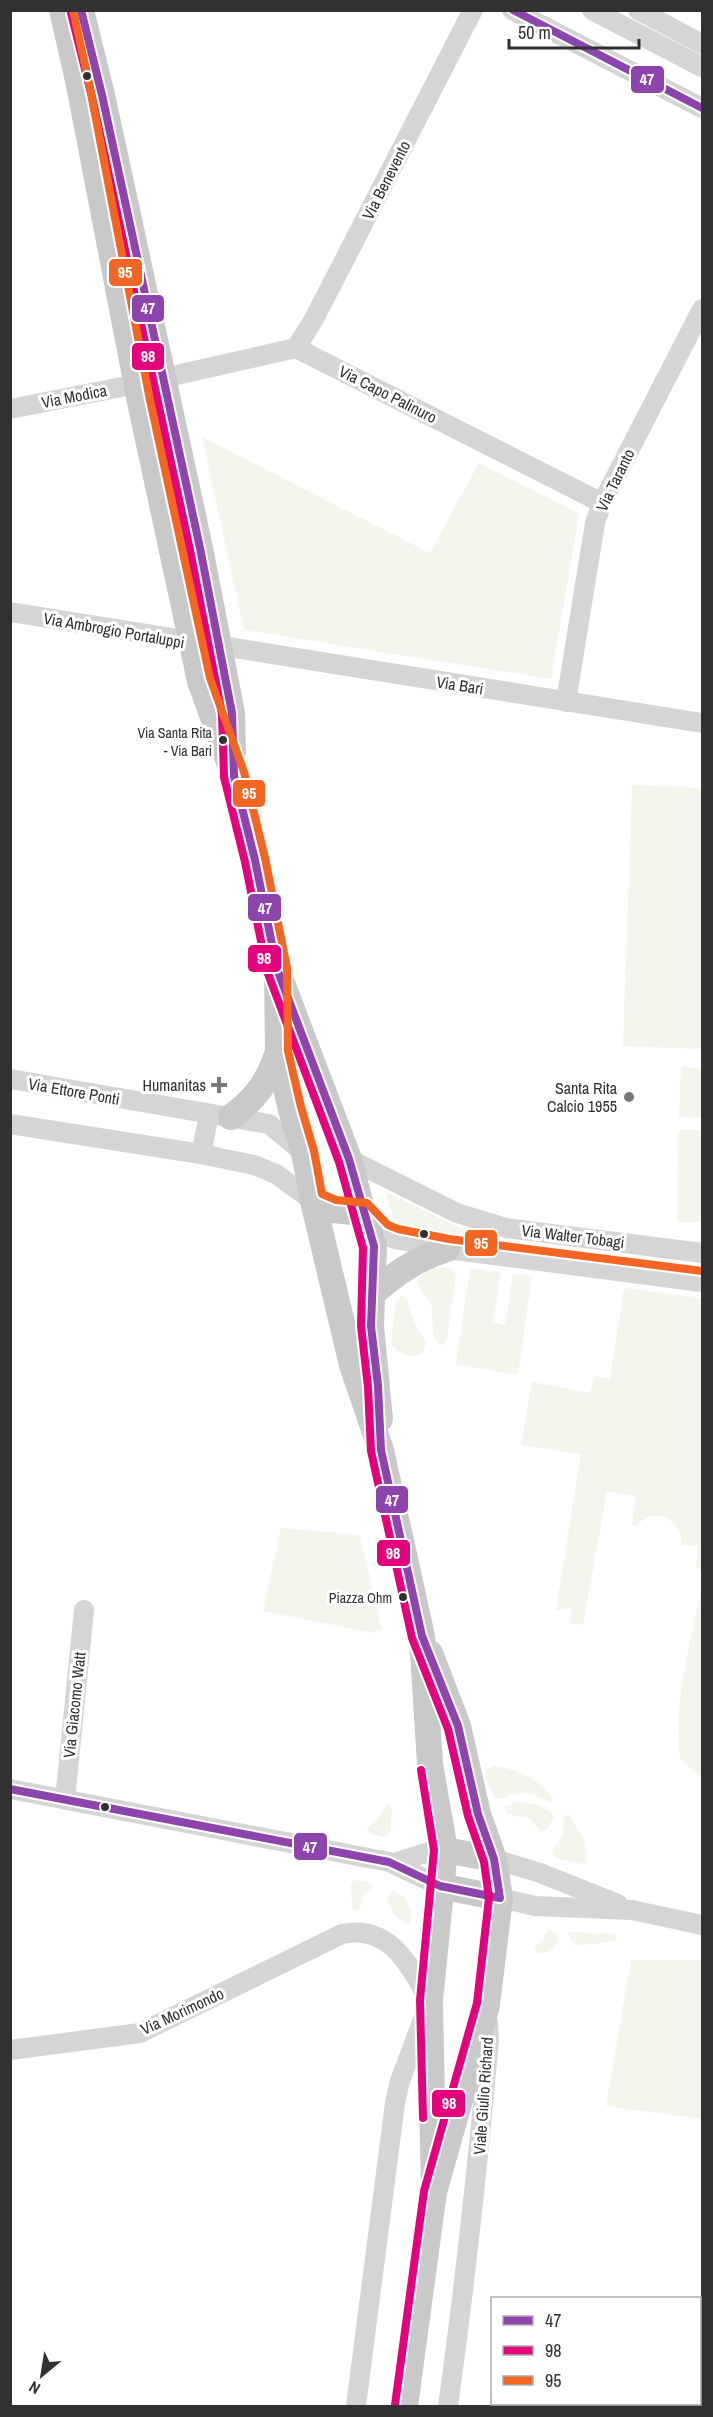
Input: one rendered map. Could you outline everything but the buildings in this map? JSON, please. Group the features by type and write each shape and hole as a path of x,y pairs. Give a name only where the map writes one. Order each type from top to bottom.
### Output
{"main road":[{"path":"62,10 79,85 137,384 200,681 234,776 255,860 277,969 350,1158 363,1213 374,1246 371,1326 378,1386 381,1449"},
{"path":"81,10 102,95 200,548 232,713 234,776"},
{"path":"277,969 278,1052 291,1110 304,1153 313,1201 352,1365 381,1449 422,1636 430,1764 445,1850 430,2001 434,2192 405,2406"},
{"path":"220,1116 256,1095 270,1075 278,1052"},
{"path":"304,1153 328,1153 350,1158"},
{"path":"313,1201 333,1210 363,1213"},
{"name":"Via Walter Tobagi","path":"373,1293 407,1265 422,1257 447,1249"},
{"path":"422,1636 458,1726 478,1815 494,1858 500,1898 487,2005"},
{"path":"445,1850 494,1858"},
{"path":"440,1887 500,1898"},
{"name":"Viale Giulio Richard","path":"434,2192 487,2005"}],"street":[{"name":"Via Benevento","path":"296,348 314,319 473,10"},
{"path":"512,10 702,108"},
{"path":"592,10 702,68"},
{"path":"638,10 702,44"},
{"name":"Via Taranto","path":"566,702 591,542 602,503 702,309"},
{"path":"162,377 296,348"},
{"name":"Via Capo Palinuro","path":"296,348 602,503"},
{"name":"Via Modica","path":"10,409 162,377"},
{"name":"Via Ambrogio Portaluppi","path":"10,612 218,646"},
{"name":"Via Bari","path":"218,646 702,723"},
{"name":"Via Ettore Ponti","path":"10,1079 269,1124 304,1153"},
{"path":"201,1154 220,1116"},
{"path":"10,1124 201,1154 254,1165 276,1174 313,1201"},
{"name":"Via Walter Tobagi","path":"350,1158 457,1213 497,1225 702,1253"},
{"name":"Via Walter Tobagi","path":"363,1213 382,1234 447,1249 702,1282"},
{"name":"Via Giacomo Watt","path":"65,1800 84,1610"},
{"path":"10,1789 394,1863 440,1887"},
{"path":"394,1863 445,1850"},
{"path":"494,1858 540,1873 632,1910"},
{"path":"500,1898 535,1906 632,1910 702,1925"},
{"name":"Via Morimondo","path":"10,2050 140,2033 342,1934 366,1932 392,1945 410,1968 430,2001"},
{"path":"356,2406 395,2103 400,2081 430,2001"},
{"name":"Viale Giulio Richard","path":"448,2406 480,2149 489,2040 487,2005"}],"shaded area":[{"path":"202,437 430,553 479,463 579,513 551,679 244,630"},
{"path":"632,785 702,788 702,1049 623,1046"},
{"path":"681,1067 702,1068 702,1117 679,1117"},
{"path":"678,1130 702,1130 702,1222 677,1222"},
{"path":"386,1192 462,1229 504,1240 702,1266 702,1268 428,1232 395,1224"},
{"path":"441,1268 450,1268 456,1275 448,1332 446,1341 441,1345 436,1342 433,1330 432,1306 417,1283 423,1274"},
{"path":"470,1268 501,1272 493,1322 505,1325 513,1274 532,1276 518,1375 456,1364"},
{"path":"624,1288 702,1298 702,1572 696,1567 698,1546 682,1545 680,1533 674,1523 664,1517 651,1516 635,1526 632,1525 636,1496 607,1491 583,1625 570,1623 571,1608 556,1610 581,1454 521,1445 532,1382 590,1393 594,1376 610,1379"},
{"path":"402,1296 407,1299 412,1318 426,1343 422,1354 413,1356 404,1354 391,1343 396,1302 397,1298"},
{"path":"281,1528 360,1535 382,1631 375,1630 375,1633 263,1611"},
{"path":"702,1588 702,1778 680,1759 678,1739 684,1674"},
{"path":"494,1766 528,1776 542,1786 554,1800 549,1802 528,1793 495,1798 485,1776 486,1770"},
{"path":"515,1802 538,1805 552,1813 554,1818 545,1831 540,1831 531,1819 507,1814 504,1807"},
{"path":"387,1803 392,1808 390,1834 385,1837 369,1833 367,1828 378,1818"},
{"path":"569,1814 584,1840 587,1861 584,1864 557,1858 553,1853 553,1849 562,1837 565,1816"},
{"path":"353,1880 368,1882 374,1886 363,1895 359,1911 353,1909 352,1906 351,1885"},
{"path":"394,1890 403,1896 411,1911 408,1925 394,1914 390,1906 387,1897"},
{"path":"549,1929 557,1934 558,1942 550,1951 537,1954 534,1948"},
{"path":"570,1932 615,1934 617,1940 574,1945 568,1934"},
{"path":"631,1960 702,1960 702,2119 606,2106"},
{"path":"491,2391 491,2405 636,2405 635,2406 489,2406"}],"transit line":[{"name":"95","path":"73,10 150,400 210,678 244,772 265,858 287,968 288,1051 314,1151 322,1194 336,1200 367,1203 388,1225 398,1229 449,1239 702,1271"},
{"name":"47","path":"10,1789 389,1862 440,1886 500,1898 494,1859 478,1814 458,1726 422,1636 381,1450 378,1386 371,1326 374,1246 349,1159 277,969 255,860 234,776 232,713 200,548 102,95 81,10"},
{"name":"47","path":"513,10 702,108"},
{"name":"98","path":"71,13 92,97 190,550 222,714 224,777 245,862 267,971 339,1162 363,1248 361,1326 368,1387 371,1451 412,1638 448,1729 468,1816 484,1862 489,1898 477,2003 424,2191 395,2405"},
{"name":"98","path":"421,1770 434,1850 420,2000 423,2118"}],"place":[{"name":"Via Santa Rita - Via Bari","path":"223,740"},
{"name":"Humanitas","path":"219,1085"},
{"name":"Santa Rita Calcio 1955","path":"629,1097"},
{"name":"Piazza Ohm","path":"403,1597"}]}
